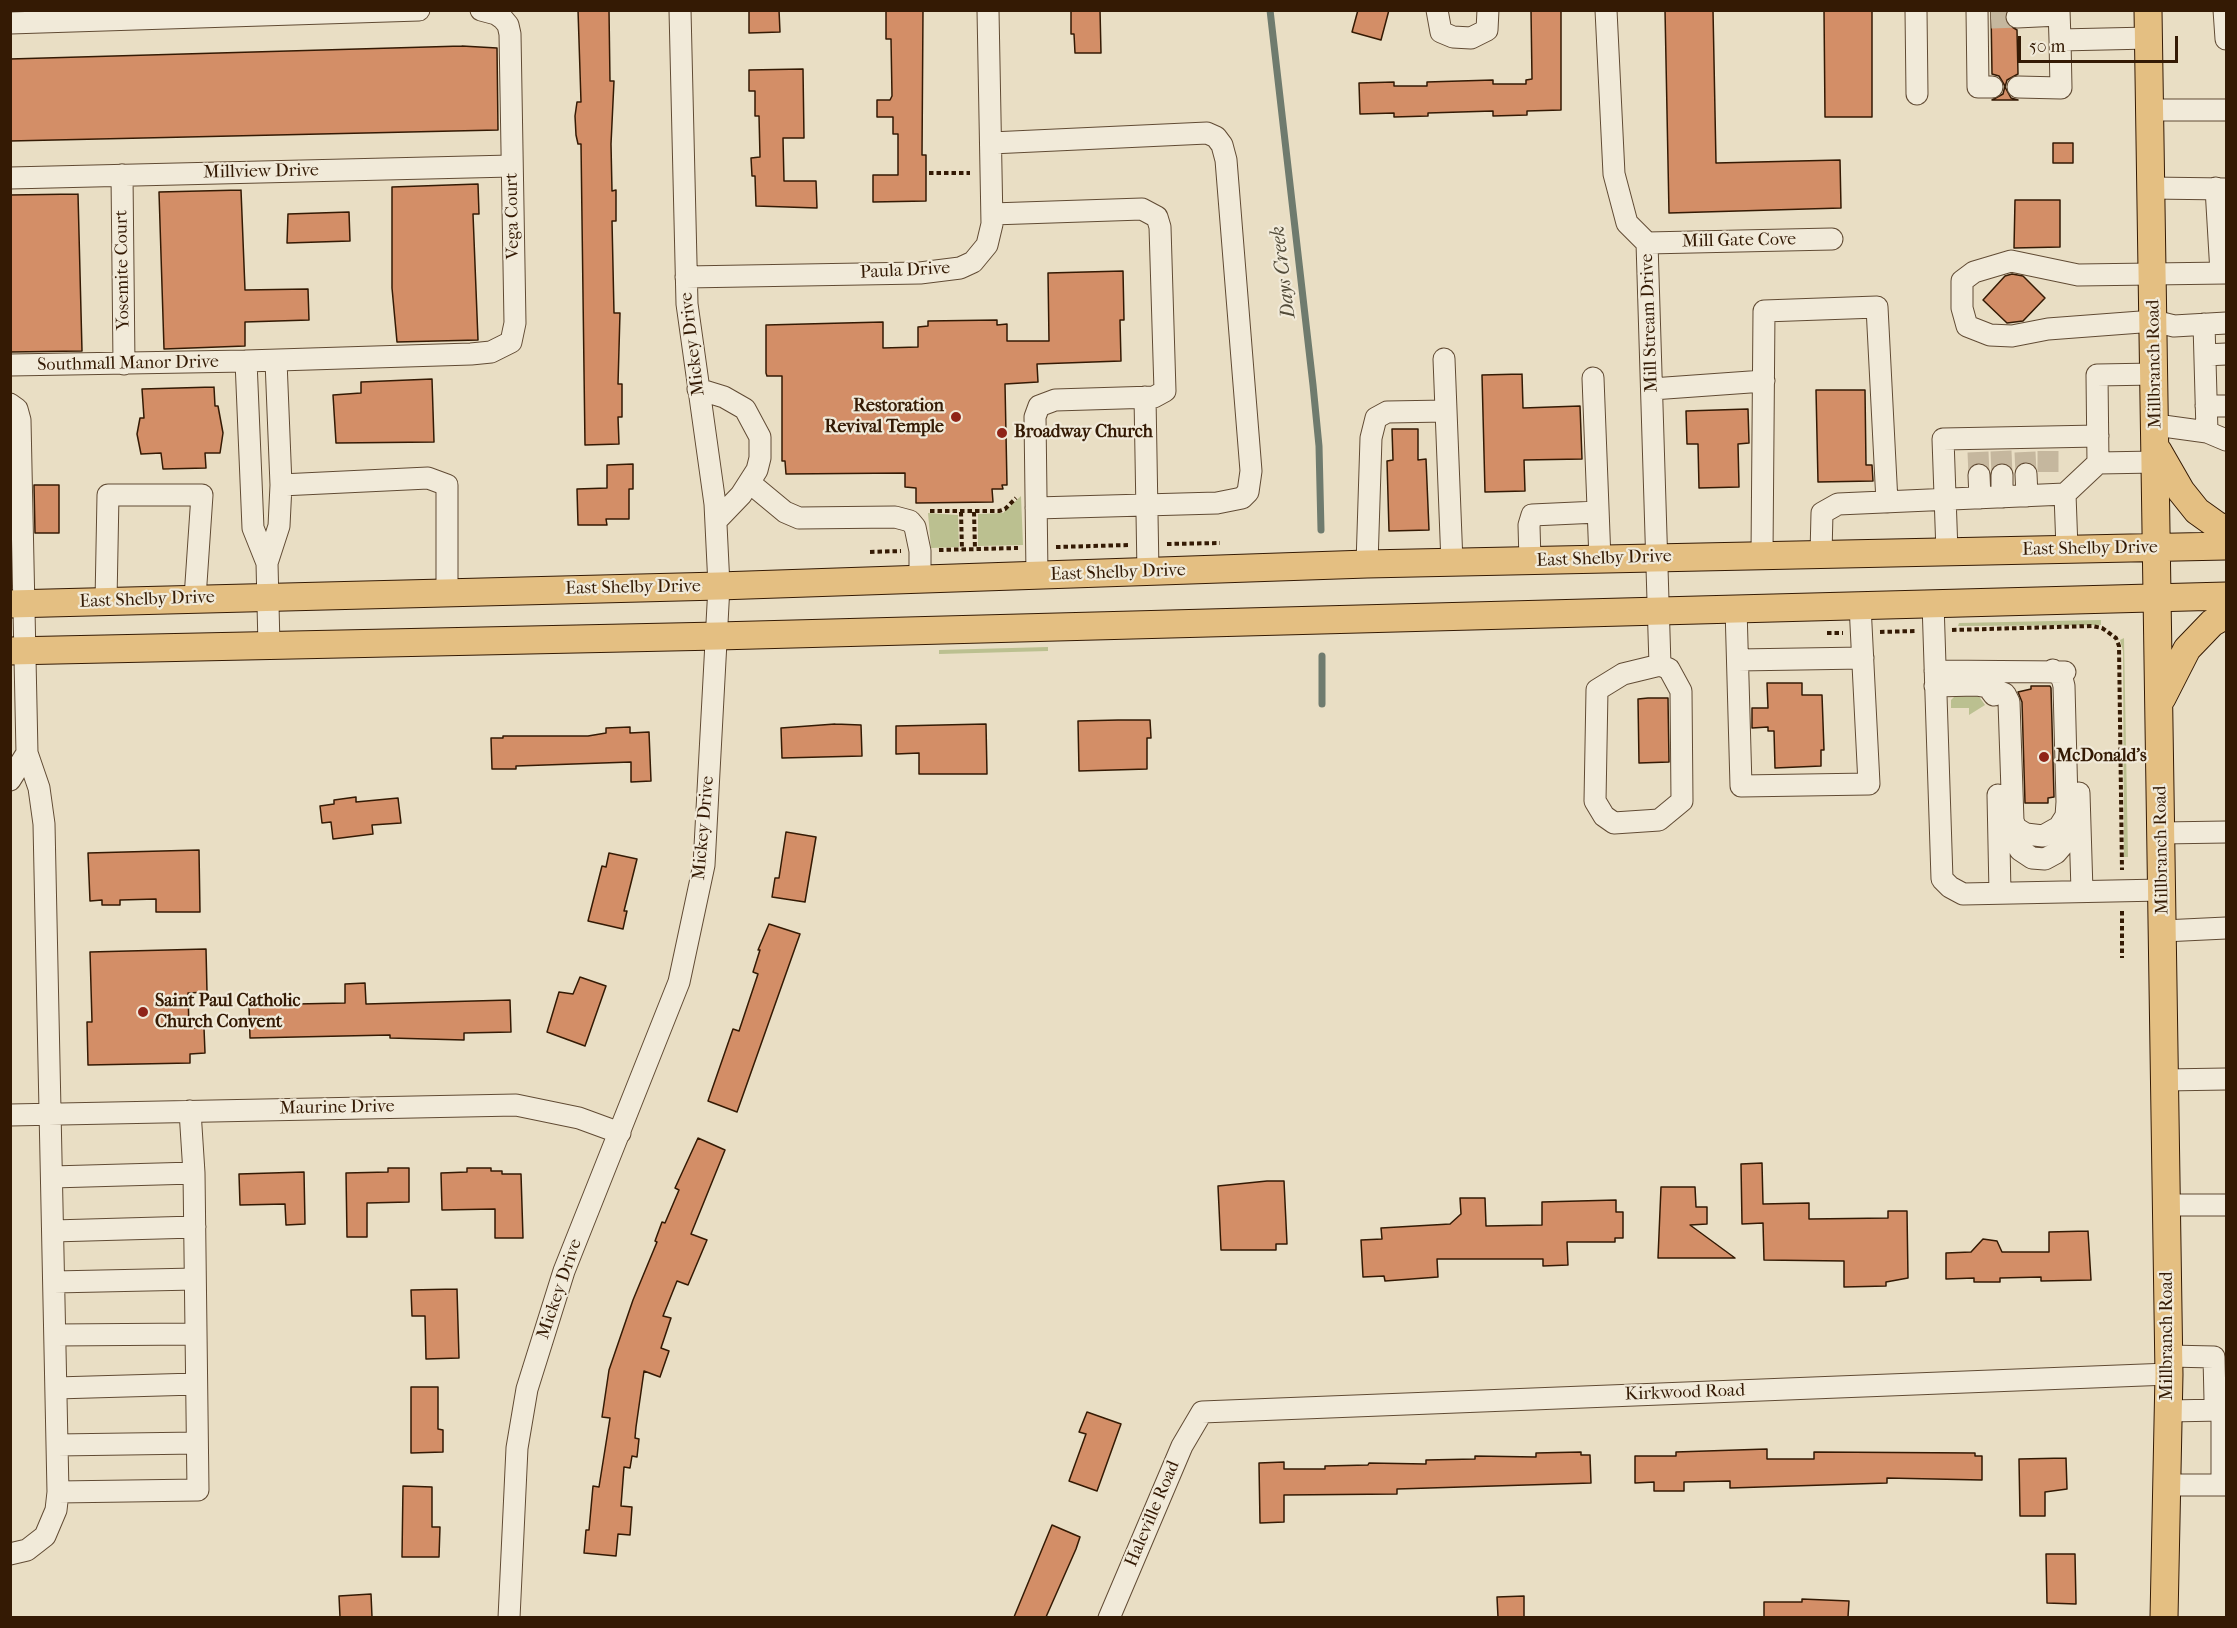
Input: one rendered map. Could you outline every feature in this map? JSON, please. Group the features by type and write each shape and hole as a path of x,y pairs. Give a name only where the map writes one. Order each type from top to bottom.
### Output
{"main road":[{"name":"Millbranch Road","path":"2148,10 2159,596 2169,1365 2164,1617"},
{"path":"2156,445 2181,491 2197,511 2218,526 2226,528"},
{"name":"East Shelby Drive","path":"16,604 719,586 1367,564 2226,546"},
{"path":"17,651 718,636 2226,596"},
{"path":"2160,701 2187,650 2212,623 2226,615"}],"street":[{"path":"10,23 418,10"},
{"name":"Vega Court","path":"471,354 504,348 511,342 514,334 511,45 508,25 496,14 482,10"},
{"name":"Mickey Drive","path":"509,1617 517,1448 527,1389 564,1271 679,982 704,865 719,586 716,520 709,456 689,328 680,10"},
{"name":"Paula Drive","path":"686,277 920,273 960,268 973,262 987,245 992,214 988,10"},
{"path":"1437,10 1441,32 1453,37 1471,38 1487,30 1488,10"},
{"name":"Mill Stream Drive","path":"1605,10 1614,174 1621,210 1627,223 1647,243 1659,665"},
{"path":"1916,10 1917,94"},
{"path":"2224,10 2226,39"},
{"path":"2017,17 2059,13 2061,88 2018,87"},
{"path":"1982,15 1978,87 1992,87"},
{"path":"2060,40 2149,38"},
{"path":"2150,111 2226,110"},
{"path":"991,144 1194,133 1216,137 1222,146 1226,160 1251,484 1242,498 1232,502 1036,508"},
{"name":"Millview Drive","path":"10,178 511,166"},
{"name":"Yosemite Court","path":"122,175 124,364"},
{"path":"2151,188 2221,188 2224,273 2078,275 2011,261 1974,272 1962,281 1962,308 1967,326 1990,335 2012,336 2048,328 2154,321 2174,326 2226,323"},
{"path":"992,214 1142,209 1157,217 1161,234 1166,387 1163,395 1145,398 1055,400 1039,406 1035,417 1037,575"},
{"name":"Mill Gate Cove","path":"1647,243 1832,239"},
{"path":"1762,555 1764,311 1877,307 1887,502"},
{"path":"2205,324 2205,354 2216,406 2207,432"},
{"name":"Southmall Manor Drive","path":"10,365 276,361 471,354"},
{"path":"2205,354 2226,354"},
{"path":"1444,359 1452,563"},
{"path":"246,361 253,528 267,563"},
{"path":"269,646 267,563 279,526 280,476 276,361"},
{"path":"2098,463 2097,375 2155,374"},
{"path":"1593,378 1600,560"},
{"path":"1652,389 1764,381"},
{"path":"698,389 735,402 745,409 757,427 760,437 760,458 750,483 716,520"},
{"path":"1145,398 1148,572"},
{"path":"10,404 16,409 20,420 17,651 27,753 43,806 58,1492 56,1510 45,1536 27,1550 10,1554"},
{"path":"1367,564 1371,438 1376,418 1387,412 1446,411"},
{"path":"1821,554 1822,513 1838,504 2027,496 2054,488 2098,463 2156,445 2207,432 2226,440"},
{"path":"1947,552 1943,439 1978,446 2048,444 2098,436"},
{"path":"249,468 280,476 428,478 447,485 447,592"},
{"path":"2026,474 2027,496"},
{"path":"1979,475 1980,498"},
{"path":"2002,475 2002,497"},
{"path":"750,483 784,512 799,518 895,517 910,521 915,527 920,551 920,578"},
{"path":"2054,488 2067,549"},
{"path":"106,601 108,495 201,495 195,598"},
{"path":"1530,561 1529,525 1532,515 1598,512"},
{"path":"1934,603 1942,879 1950,887 1963,894 2162,890"},
{"path":"1736,608 1741,786 1869,784 1860,605"},
{"path":"1738,660 1863,658"},
{"path":"1659,665 1669,669 1681,691 1682,801 1659,820 1614,823 1604,816 1595,801 1597,690 1623,674 1659,665"},
{"path":"1935,678 2053,669 2072,674 2076,680 2082,891"},
{"path":"1935,678 1988,687 2005,694 2009,702 2013,820 2016,828 2026,834 2043,836 2059,827 2066,816 2064,686 2062,678 2053,669"},
{"path":"1988,687 1994,695 1996,709 2000,893"},
{"path":"10,780 27,753"},
{"path":"2162,833 2226,832"},
{"path":"2163,931 2226,928"},
{"path":"2165,1080 2226,1079"},
{"name":"Maurine Drive","path":"10,1115 516,1105 579,1118 620,1133"},
{"path":"58,1492 198,1490 194,1173 190,1111"},
{"path":"52,1177 194,1173"},
{"path":"2166,1205 2226,1205"},
{"path":"53,1231 195,1227"},
{"path":"54,1282 195,1279"},
{"path":"55,1335 196,1334"},
{"name":"Kirkwood Road","path":"1202,1412 2169,1365 2214,1357 2220,1365"},
{"path":"2166,1485 2224,1485 2224,1408 2215,1400 2220,1365"},
{"path":"56,1388 196,1384"},
{"path":"2168,1411 2224,1408"},
{"name":"Haleville Road","path":"1109,1617 1182,1446 1202,1412"},
{"path":"57,1445 197,1443"}],"path":[{"path":"929,173 992,173"},
{"path":"927,509 933,513 1005,509 1024,489"},
{"path":"961,512 962,550"},
{"path":"974,512 975,549"}],"green space":[{"path":"1021,496 1023,545 978,546 978,514 1003,513"},
{"path":"928,513 958,515 959,547 931,548"},
{"path":"2101,620 2101,625 1958,626 1959,623"},
{"path":"2124,638 2128,857 2124,857 2123,651 2120,640"},
{"path":"1048,647 1048,651 939,654 939,650"},
{"path":"1956,695 1978,695 1985,705 1969,715 1969,708 1951,708 1951,700"}],"building":[{"path":"578,10 609,10 610,81 614,81 611,144 612,191 616,190 616,221 612,221 614,313 620,313 618,384 622,384 622,417 618,417 619,444 585,445 581,144 578,144 576,135 575,116 577,102 581,102"},
{"path":"749,10 779,10 780,32 749,33"},
{"path":"886,10 923,10 922,155 926,155 926,201 873,202 873,175 898,175 898,134 893,134 893,117 877,117 877,100 890,100 892,96 891,39 886,39"},
{"path":"1073,10 1100,10 1101,53 1075,53 1074,34 1071,34 1071,12"},
{"path":"1358,10 1389,10 1381,40 1352,32"},
{"path":"1531,10 1561,10 1561,110 1527,111 1527,115 1493,116 1493,111 1428,113 1428,116 1394,117 1394,113 1360,114 1359,83 1394,82 1394,86 1427,86 1427,82 1493,80 1493,84 1526,84 1526,80 1532,79"},
{"path":"1665,10 1713,10 1716,163 1840,160 1841,208 1669,213"},
{"path":"1824,10 1872,10 1872,117 1825,117"},
{"path":"1991,10 2006,10 2006,23 2017,30 2018,74 2007,80 2005,87 2011,98 2018,100 1992,100 2003,94 2005,86 1999,76 1992,74"},
{"path":"462,46 497,48 498,130 10,141 10,59"},
{"path":"803,69 804,138 783,138 784,181 816,181 817,208 756,206 755,176 752,176 751,158 760,157 759,116 755,116 755,91 749,91 749,70"},
{"path":"2053,143 2073,143 2073,163 2053,163"},
{"path":"478,184 479,214 473,214 478,340 397,342 392,288 392,187"},
{"path":"241,190 245,290 308,289 309,320 245,322 245,346 164,349 159,192"},
{"path":"78,194 82,351 10,352 10,195"},
{"path":"2015,200 2060,200 2060,247 2014,248"},
{"path":"349,212 350,241 287,243 288,214"},
{"path":"1123,271 1124,320 1120,320 1121,361 1037,364 1038,382 1005,384 1007,485 1002,485 1003,489 992,489 993,502 916,503 916,488 905,487 905,473 786,474 785,461 782,461 782,376 767,376 766,373 766,325 883,322 883,348 918,347 918,327 928,326 928,321 997,320 997,325 1007,324 1007,341 1049,341 1048,273"},
{"path":"2012,274 2023,276 2045,298 2023,321 2007,323 1983,300 2005,276"},
{"path":"1522,374 1523,408 1580,406 1582,459 1524,460 1525,491 1485,492 1482,375"},
{"path":"432,379 434,442 336,443 333,395 361,393 361,382"},
{"path":"214,387 215,406 218,406 223,433 220,453 205,453 206,468 163,469 161,453 141,454 137,434 140,418 144,418 142,389"},
{"path":"1816,390 1865,390 1866,465 1872,465 1873,481 1818,482"},
{"path":"1748,409 1749,443 1738,444 1739,487 1699,488 1698,444 1687,444 1686,411"},
{"path":"1392,429 1418,429 1418,460 1426,459 1429,530 1389,531 1387,461 1393,460"},
{"path":"633,464 633,489 629,489 629,519 606,519 607,525 578,525 577,489 607,488 607,465"},
{"path":"34,485 59,485 59,533 35,533"},
{"path":"1767,683 1802,683 1802,695 1822,695 1824,750 1821,750 1821,766 1775,768 1774,731 1768,731 1768,727 1752,728 1752,708 1768,708"},
{"name":"McDonald's","path":"2031,686 2050,686 2051,688 2054,797 2048,798 2048,803 2025,803 2022,702 2018,692 2031,689"},
{"path":"1668,698 1669,762 1639,763 1638,699"},
{"path":"1150,720 1151,738 1147,738 1147,769 1079,771 1078,721"},
{"path":"835,724 861,725 862,756 782,758 781,728"},
{"path":"986,724 987,774 919,774 919,753 896,754 896,726"},
{"path":"630,727 630,733 649,732 651,781 631,782 631,762 492,769 491,738 588,736 606,733 606,728"},
{"path":"356,797 356,802 398,798 401,823 372,825 373,834 333,839 331,822 322,823 320,806 334,804 334,800"},
{"path":"786,832 816,837 805,902 772,897 775,878 779,878"},
{"path":"199,850 200,912 156,912 156,899 120,900 120,905 102,905 102,900 90,901 88,853"},
{"path":"609,853 637,859 624,911 627,911 623,929 588,921 602,866 606,867"},
{"path":"769,924 800,934 737,1112 708,1101 733,1029 739,1031 758,974 753,972 760,950 758,950"},
{"path":"206,949 207,992 188,993 189,1028 204,1028 205,1053 190,1054 190,1063 88,1065 87,1022 92,1022 90,952"},
{"path":"580,977 606,986 585,1046 547,1032 559,992 573,994"},
{"path":"365,983 366,1004 510,1000 511,1032 464,1033 464,1040 390,1038 390,1035 250,1038 249,1005 345,1003 345,984"},
{"path":"698,1138 725,1150 691,1234 707,1240 688,1285 677,1281 663,1316 671,1318 661,1348 669,1351 660,1377 644,1371 635,1438 639,1439 637,1457 632,1456 630,1468 624,1467 621,1506 632,1507 630,1535 618,1534 616,1556 584,1553 586,1530 589,1530 593,1486 599,1487 610,1418 602,1417 609,1370 633,1300 657,1242 655,1241 662,1222 665,1223 679,1190 675,1188"},
{"path":"1762,1163 1763,1204 1809,1203 1809,1219 1888,1218 1888,1211 1907,1211 1908,1278 1886,1282 1886,1286 1844,1287 1844,1261 1764,1260 1763,1223 1742,1224 1741,1164"},
{"path":"388,1168 409,1168 409,1202 367,1203 367,1237 347,1237 346,1173 388,1172"},
{"path":"467,1168 491,1168 491,1171 502,1171 502,1174 521,1174 523,1238 495,1238 495,1209 442,1210 441,1173 467,1172"},
{"path":"304,1172 305,1224 286,1225 285,1204 240,1205 239,1174"},
{"path":"1284,1181 1287,1244 1276,1244 1276,1250 1221,1250 1218,1186"},
{"path":"1661,1187 1695,1187 1696,1207 1707,1207 1707,1224 1690,1225 1735,1258 1658,1258"},
{"path":"1460,1198 1485,1198 1486,1226 1542,1225 1542,1202 1616,1200 1616,1212 1623,1212 1623,1238 1615,1238 1615,1242 1567,1242 1568,1265 1543,1266 1543,1259 1437,1259 1438,1277 1385,1281 1384,1276 1363,1277 1361,1240 1382,1239 1381,1228 1450,1224 1461,1214"},
{"path":"2088,1231 2091,1280 2041,1281 2041,1277 2000,1278 2000,1282 1974,1282 1974,1278 1946,1279 1946,1253 1971,1252 1983,1239 1997,1241 2002,1252 2049,1252 2049,1232"},
{"path":"457,1289 459,1358 426,1359 425,1316 412,1316 411,1290"},
{"path":"411,1387 438,1387 438,1429 443,1430 443,1452 411,1453"},
{"path":"1087,1412 1121,1424 1097,1491 1069,1481 1086,1434 1079,1432"},
{"path":"1767,1449 1767,1459 1814,1459 1814,1452 1975,1453 1975,1456 1982,1456 1982,1480 1887,1478 1887,1483 1730,1488 1730,1481 1684,1482 1684,1491 1654,1491 1654,1482 1635,1483 1635,1456 1676,1456 1676,1452"},
{"path":"1581,1452 1581,1455 1590,1455 1591,1483 1397,1489 1397,1494 1284,1495 1284,1522 1260,1523 1259,1463 1284,1462 1284,1469 1325,1469 1325,1466 1368,1465 1369,1463 1426,1464 1426,1460 1475,1459 1475,1456 1536,1457 1536,1453"},
{"path":"2066,1458 2067,1489 2045,1492 2045,1516 2020,1516 2019,1459"},
{"path":"403,1486 432,1487 432,1527 440,1527 439,1557 402,1557"},
{"path":"1052,1525 1080,1537 1076,1549 1046,1617 1014,1617"},
{"path":"2046,1554 2075,1554 2076,1604 2047,1603"},
{"path":"371,1594 372,1617 340,1617 339,1596"},
{"path":"1524,1596 1524,1617 1498,1617 1497,1597"},
{"path":"1802,1599 1849,1601 1848,1617 1764,1617 1764,1602 1802,1602"}],"waterway":[{"name":"Days Creek","path":"1270,10 1319,446 1321,530"},
{"name":"Days Creek","path":"1322,656 1322,704"}],"tunnel":[{"path":"1991,18 2017,17"},
{"path":"2001,451 2002,475"},
{"path":"2048,451 2048,474"},
{"path":"1978,452 1979,475"},
{"path":"2025,452 2026,474"}],"place":[{"name":"Restoration Revival Temple","path":"956,417"},
{"name":"Broadway Church","path":"1002,433"},
{"name":"McDonald's","path":"2044,757"},
{"name":"Saint Paul Catholic Church Convent","path":"143,1012"}]}
